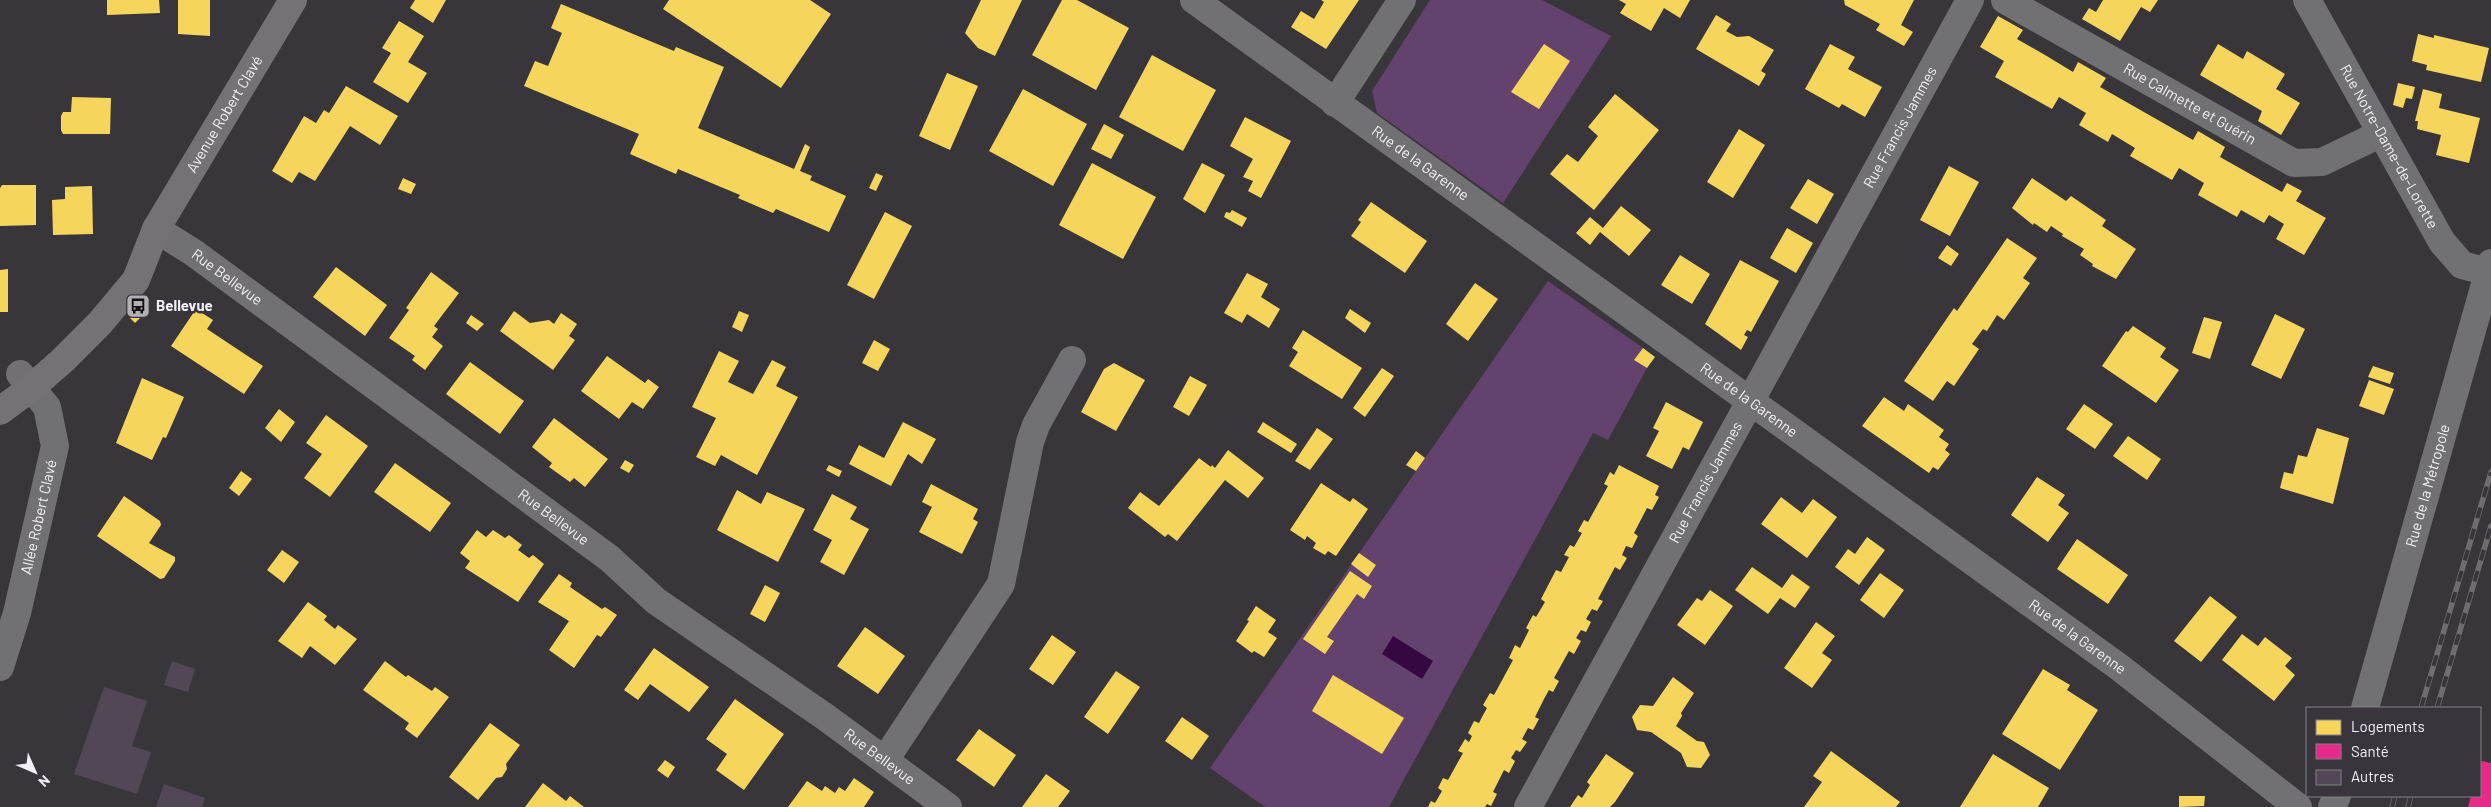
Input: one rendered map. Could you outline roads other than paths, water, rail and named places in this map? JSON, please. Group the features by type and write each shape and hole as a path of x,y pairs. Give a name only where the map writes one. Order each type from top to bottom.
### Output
{"street":[{"name":"Avenue Robert Clavé","path":"0,411 17,384 100,323 136,280 156,229 293,0"},
{"name":"Rue de la Garenne","path":"1194,0 2119,667 2298,807"},
{"path":"1336,103 1402,0"},
{"name":"Rue Francis Jammes","path":"1528,807 1970,0"},
{"name":"Rue Calmette et Guérin","path":"2005,0 2294,163 2322,162 2380,134"},
{"name":"Rue Notre-Dame-de-Lorette","path":"2307,0 2380,134 2442,242 2462,265 2490,268"},
{"name":"Rue Bellevue","path":"156,229 194,253 609,558 656,601 885,760 948,807"},
{"name":"Rue de la Métropole","path":"2365,707 2490,268"},
{"path":"885,760 1001,584 1030,442 1036,425 1072,360"},
{"name":"Allée Robert Clavé","path":"0,667 17,613 55,446 47,407 17,384"}],"railway":[{"path":"2421,707 2491,472"},
{"path":"2437,707 2491,526"},
{"path":"2392,807 2395,797"},
{"path":"2408,807 2411,797"}],"place":[{"name":"Bellevue","path":"138,306"}]}
